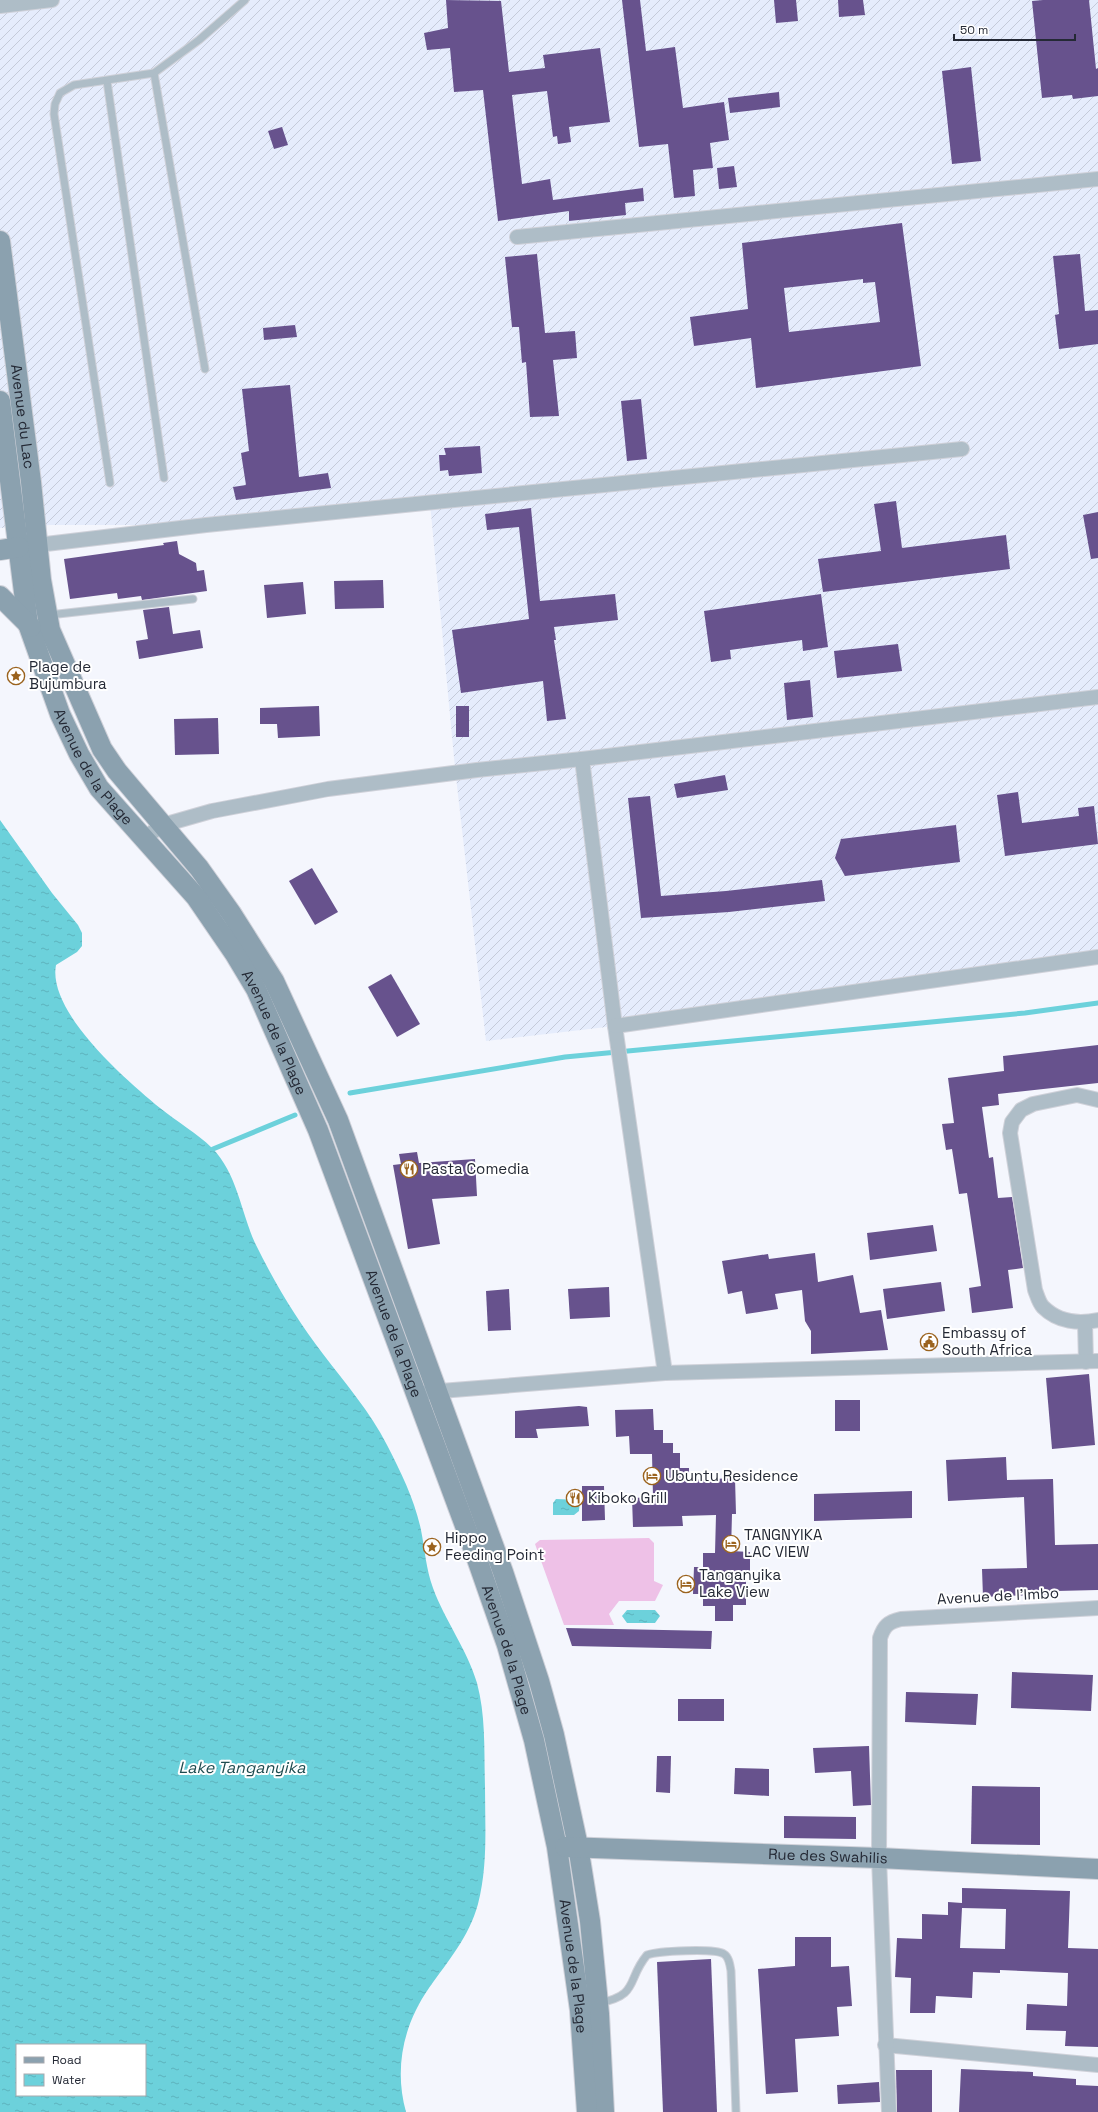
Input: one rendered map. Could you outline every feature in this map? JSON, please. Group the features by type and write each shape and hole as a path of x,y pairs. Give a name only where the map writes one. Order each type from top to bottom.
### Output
{"main road":[{"name":"Avenue du Lac","path":"0,241 38,545"},
{"name":"Avenue du Lac","path":"0,401 9,548"},
{"name":"Avenue de la Plage","path":"38,545 46,616 61,655 102,749 117,771 199,868 231,913 274,981 338,1120 378,1233 438,1392 539,1681 554,1735 578,1846 590,1921 587,2112"},
{"name":"Avenue de la Plage","path":"9,548 28,624 57,707 79,754 99,788 196,897 235,954 256,989 318,1130 416,1392 507,1645 534,1740 557,1847 588,2004 604,2112"},
{"name":"Avenue de la Plage","path":"0,596 61,655"},
{"name":"Rue des Swahilis","path":"557,1847 578,1846 879,1858 1098,1869"}],"street":[{"path":"0,6 52,0"},
{"path":"517,237 1098,179"},
{"path":"9,548 206,525 962,449"},
{"path":"144,838 164,825 212,811 328,789 1098,697"},
{"path":"582,759 617,1032 665,1372"},
{"path":"617,1032 1098,957"},
{"path":"416,1392 438,1392 665,1372 1092,1362 1091,1321 1062,1320 1043,1306 1035,1290 1010,1134 1012,1122 1021,1110 1033,1104 1077,1095 1098,1100"},
{"name":"Avenue de l'Imbo","path":"879,1858 880,1638 883,1628 891,1622 901,1619 1098,1608"},
{"path":"879,1858 885,2045 889,2112"},
{"path":"885,2045 1098,2065"}],"lane":[{"path":"110,483 54,114 55,104 60,94 74,85 154,73 199,40 244,0"},
{"path":"154,73 205,369"},
{"path":"107,81 164,478"},
{"path":"46,616 193,599"},
{"path":"588,2004 614,2000 629,1991 647,1954 663,1952 712,1952 724,1954 729,1960 731,1971 736,2112"}],"shaded area":[{"path":"0,0 1098,0 1098,957 615,1026 486,1041 455,768 430,503 206,525 51,525 0,528"},
{"path":"649,1538 654,1543 654,1581 663,1585 655,1601 619,1601 609,1614 614,1625 564,1625 535,1544 540,1540"}],"water":[{"name":"Lake Tanganyika","path":"0,820 52,893 78,925 82,933 82,946 77,952 56,965 57,984 64,1003 76,1024 92,1044 129,1081 160,1108 212,1148 220,1158 238,1193 255,1243 278,1286 313,1341 357,1398 387,1445 411,1497 421,1530 427,1567 433,1588 468,1658 477,1683 482,1709 484,1734 485,1860 481,1889 474,1916 464,1938 420,2002 407,2032 401,2064 402,2096 406,2112 0,2112"},
{"path":"556,1499 580,1500 579,1511 574,1515 553,1515 553,1503"},
{"path":"627,1610 655,1610 660,1616 655,1623 627,1623 622,1616"}],"building":[{"path":"446,0 501,1 509,72 545,68 543,55 600,48 610,122 569,127 571,142 558,144 557,136 553,137 547,91 512,95 522,184 550,179 553,200 643,188 644,201 625,203 626,215 569,221 569,211 498,221 483,90 454,92 450,48 427,50 424,33 448,28"},
{"path":"622,0 640,0 646,51 675,47 683,108 724,102 729,140 710,143 713,168 693,170 695,196 674,198 668,144 639,147"},
{"path":"774,0 796,0 798,21 776,23"},
{"path":"838,0 863,0 865,15 839,17"},
{"path":"1089,0 1096,69 1098,68 1098,96 1073,99 1072,95 1042,98 1032,1"},
{"path":"971,67 981,161 952,164 942,71"},
{"path":"779,92 780,107 730,113 728,98"},
{"path":"282,127 288,145 274,149 268,131"},
{"path":"734,166 737,187 719,189 717,168"},
{"path":"902,223 921,366 756,388 751,338 694,346 690,317 748,309 742,243","holes":["863,279 863,283 875,282 880,322 789,332 784,288"]},
{"path":"537,254 545,333 575,331 577,358 553,360 559,416 530,417 526,362 522,363 519,327 512,327 505,257"},
{"path":"1080,254 1085,311 1098,310 1098,344 1059,349 1055,315 1059,314 1053,256"},
{"path":"295,325 297,337 264,340 263,328"},
{"path":"290,385 299,477 328,473 331,488 236,500 233,487 246,485 241,453 249,451 242,389"},
{"path":"641,399 647,459 627,461 621,401"},
{"path":"480,446 482,473 449,476 448,470 440,471 439,455 446,455 444,448"},
{"path":"896,501 902,548 1006,535 1010,569 823,592 818,559 881,551 874,504"},
{"path":"531,508 540,601 615,594 618,620 554,627 556,640 554,640 566,719 547,721 543,681 461,693 452,630 529,619 519,527 487,530 485,514"},
{"path":"1098,512 1098,558 1091,559 1083,515"},
{"path":"177,541 179,554 196,563 197,571 204,570 207,591 142,600 141,596 118,599 117,593 70,599 64,559 164,545 163,543"},
{"path":"383,580 384,608 335,609 334,581"},
{"path":"303,582 306,614 267,618 264,585"},
{"path":"821,594 828,647 803,651 802,640 730,650 731,659 711,662 704,611"},
{"path":"169,607 173,634 200,630 203,648 139,659 136,641 148,639 143,610"},
{"path":"898,644 902,671 837,678 834,651"},
{"path":"810,680 813,717 787,720 784,683"},
{"path":"319,706 320,736 278,738 277,724 260,724 260,708"},
{"path":"456,706 469,706 469,737 456,737"},
{"path":"218,718 219,754 175,755 174,719"},
{"path":"725,775 728,790 677,798 674,784"},
{"path":"1018,792 1022,823 1079,816 1078,808 1094,806 1098,844 1005,856 997,795"},
{"path":"650,796 661,896 726,891 822,880 825,901 729,912 641,918 628,798"},
{"path":"956,825 960,862 845,876 835,858 841,839"},
{"path":"312,868 338,912 315,925 289,881"},
{"path":"391,974 420,1024 397,1037 368,987"},
{"path":"1098,1045 1098,1083 998,1094 999,1105 982,1107 989,1158 993,1157 998,1198 1012,1197 1023,1268 1008,1270 1013,1308 972,1313 969,1288 981,1286 967,1193 959,1194 952,1149 946,1150 942,1124 954,1123 948,1078 1004,1071 1003,1056"},
{"path":"417,1152 419,1163 475,1159 477,1196 432,1199 440,1244 408,1249 393,1165 401,1164 399,1154"},
{"path":"933,1225 937,1251 870,1260 867,1233"},
{"path":"815,1253 818,1282 853,1275 860,1313 881,1310 888,1350 811,1354 811,1331 805,1321 802,1290 775,1294 778,1309 746,1314 742,1291 728,1294 722,1261 768,1254 769,1259"},
{"path":"941,1282 945,1311 887,1319 883,1289"},
{"path":"609,1287 610,1317 570,1319 568,1289"},
{"path":"509,1289 511,1330 488,1331 486,1291"},
{"path":"1089,1374 1095,1445 1052,1449 1046,1378"},
{"path":"835,1400 860,1400 860,1431 835,1431"},
{"path":"579,1406 587,1407 589,1426 536,1429 538,1438 515,1438 515,1411"},
{"path":"653,1409 654,1430 663,1430 663,1443 673,1443 673,1453 680,1453 680,1468 689,1468 689,1480 735,1478 736,1514 732,1514 731,1551 750,1552 750,1572 746,1572 746,1605 733,1605 733,1621 715,1621 715,1606 703,1606 703,1594 693,1594 694,1567 703,1567 703,1553 715,1553 716,1515 682,1516 683,1526 633,1527 632,1498 653,1497 652,1454 630,1454 629,1436 616,1437 615,1410"},
{"path":"1006,1457 1007,1480 1053,1479 1055,1545 1098,1544 1098,1590 1056,1591 1056,1594 983,1597 982,1569 1027,1568 1024,1497 948,1501 946,1460"},
{"path":"582,1486 604,1486 605,1520 582,1521"},
{"path":"912,1491 912,1518 814,1521 814,1494"},
{"path":"566,1628 712,1631 711,1649 572,1646"},
{"path":"1012,1672 1093,1675 1091,1711 1011,1708"},
{"path":"906,1692 978,1694 976,1725 905,1722"},
{"path":"678,1699 724,1699 724,1721 678,1721"},
{"path":"869,1746 871,1805 853,1806 851,1771 815,1773 813,1748"},
{"path":"657,1756 671,1756 670,1793 656,1792"},
{"path":"735,1768 769,1769 769,1796 734,1794"},
{"path":"972,1786 1040,1787 1040,1845 971,1844"},
{"path":"784,1816 856,1817 856,1839 784,1838"},
{"path":"962,1888 1070,1891 1068,1948 1098,1949 1098,2047 1065,2046 1066,2031 1026,2030 1027,2004 1067,2006 1068,1973 1000,1970 1000,1973 973,1972 972,1998 936,1996 935,2013 910,2013 911,1978 895,1977 897,1938 922,1939 922,1914 948,1915 948,1902 962,1903","holes":["962,1908 1006,1909 1005,1949 960,1948"]},
{"path":"795,1937 831,1937 831,1967 849,1966 852,2006 837,2007 839,2036 795,2039 798,2092 766,2094 758,1969 795,1966"},
{"path":"711,1959 717,2112 663,2112 657,1962"},
{"path":"961,2069 1033,2072 1033,2076 1076,2079 1076,2085 1098,2086 1098,2112 959,2112"},
{"path":"896,2070 932,2070 932,2112 897,2112"},
{"path":"879,2082 880,2102 838,2104 837,2085"}],"waterway":[{"path":"350,1093 565,1057 1025,1013 1098,1003"},
{"path":"213,1149 295,1115"}],"place":[{"name":"Plage de Bujumbura","path":"16,676"},
{"name":"Pasta Comedia","path":"409,1169"},
{"name":"Embassy of South Africa","path":"929,1342"},
{"name":"Ubuntu Residence","path":"652,1476"},
{"name":"Kiboko Grill","path":"575,1498"},
{"name":"TANGNYIKA LAC VIEW","path":"731,1544"},
{"name":"Hippo Feeding Point","path":"432,1547"},
{"name":"Tanganyika Lake View","path":"686,1584"}]}
